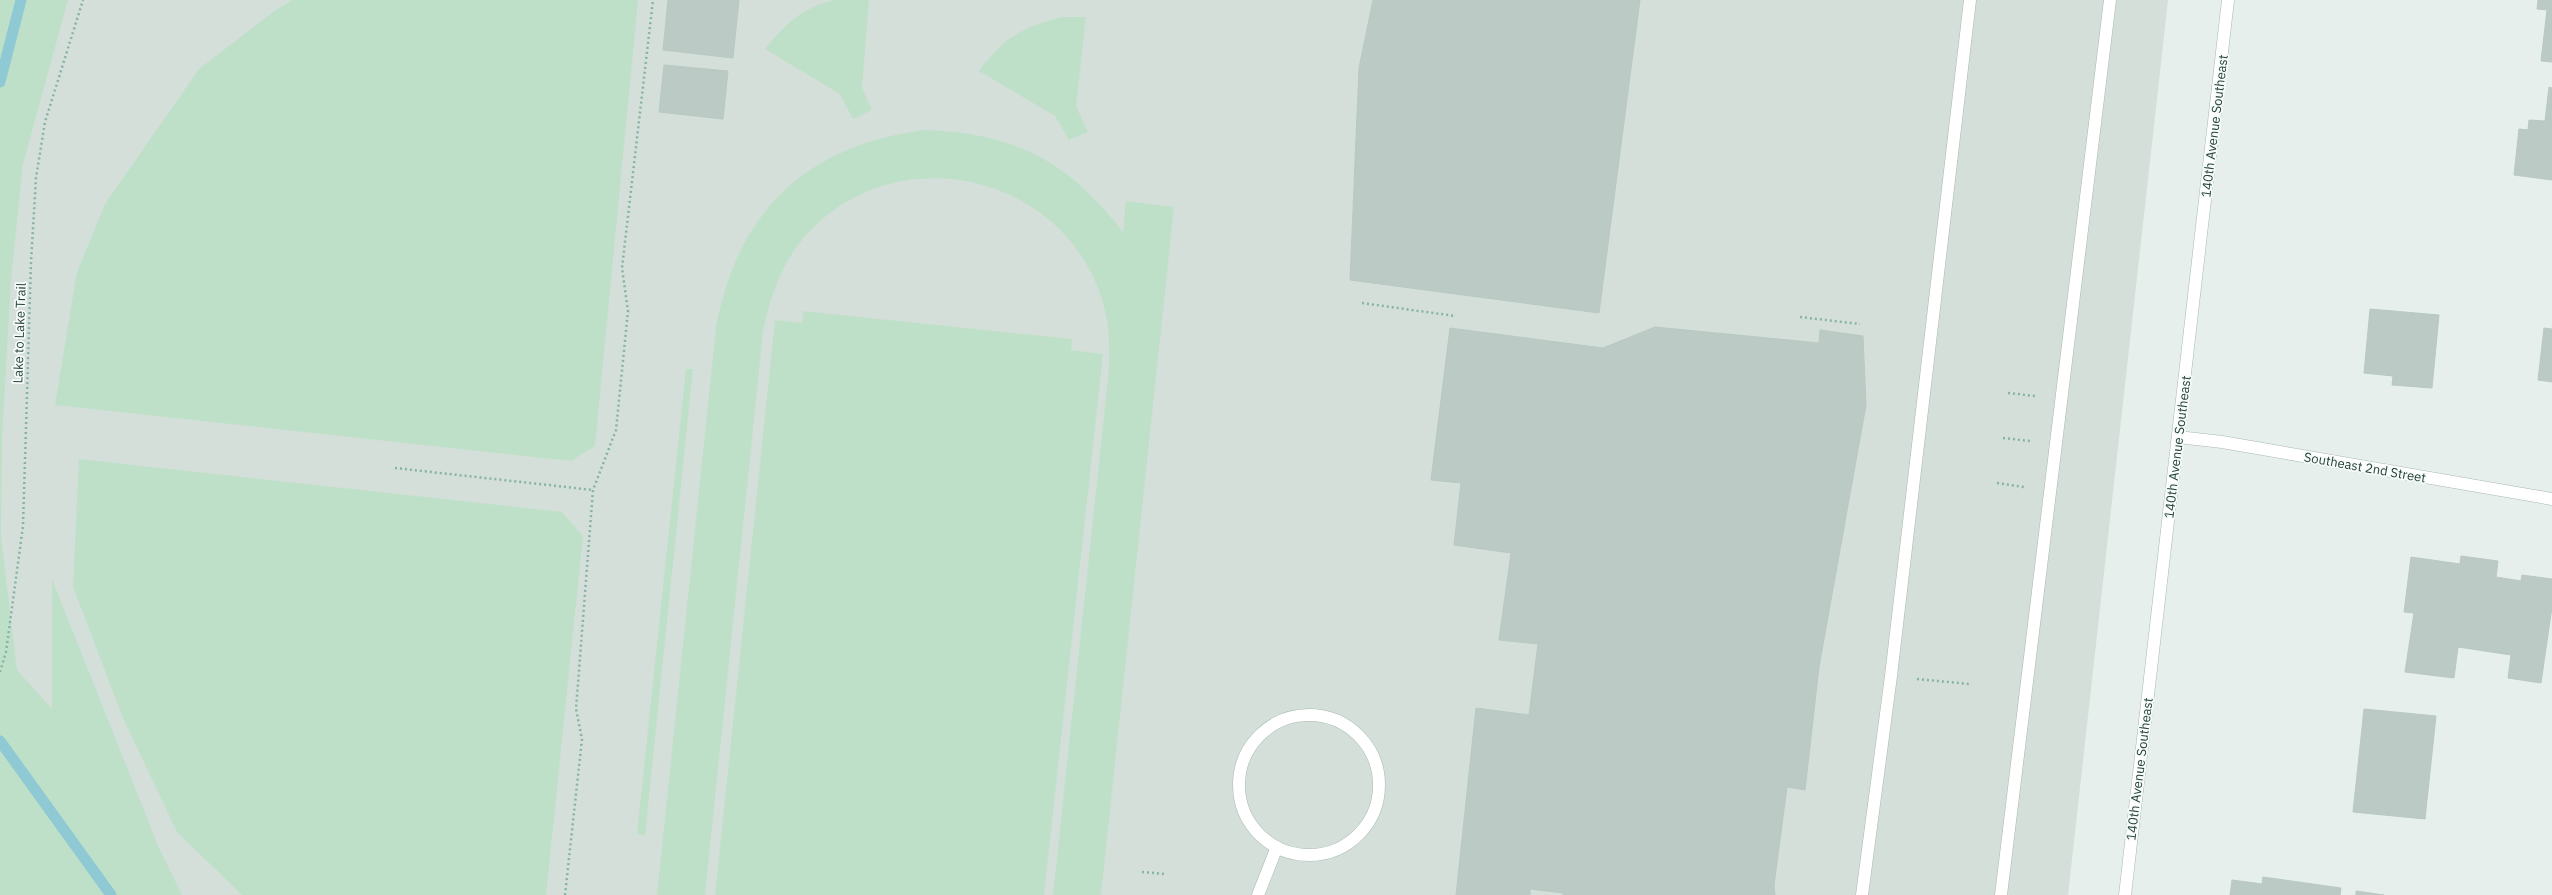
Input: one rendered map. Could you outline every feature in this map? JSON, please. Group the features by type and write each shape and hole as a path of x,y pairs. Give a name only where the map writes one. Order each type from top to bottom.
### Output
{"street":[{"path":"1862,895 1891,676 1970,0"},
{"path":"2001,895 2110,0"},
{"name":"140th Avenue Southeast","path":"2125,895 2228,0"},
{"name":"Southeast 2nd Street","path":"2178,437 2222,442 2552,499"},
{"path":"1302,715 1317,716 1325,717 1346,725 1363,740 1375,761 1379,784 1375,808 1363,829 1346,844 1324,853 1300,854 1277,847 1259,834 1246,816 1239,794 1240,772 1247,750 1261,733 1280,720 1302,715"},
{"path":"1258,895 1277,847"}],"path":[{"name":"Lake to Lake Trail","path":"0,672 6,652 23,526 31,262 36,178 45,122 83,0"},
{"path":"565,895 582,739 576,709 593,490 616,430 628,311 622,268 653,0"},
{"path":"1362,303 1455,316"},
{"path":"1800,317 1860,324"},
{"path":"2008,393 2040,396"},
{"path":"2002,438 2035,442"},
{"path":"395,468 593,490"},
{"path":"1997,483 2029,487"},
{"path":"1913,679 1968,684"},
{"path":"1142,872 1165,874"}],"shaded area":[{"path":"24,0 2168,0 2068,895 0,895 0,229"}],"green space":[{"path":"0,0 68,0 23,164 11,279 2,438 1,536 17,670 52,709 52,579 159,848 182,895 0,895"},
{"path":"292,0 638,0 595,446 571,461 55,405 77,272 105,204 199,69 273,12"},
{"path":"833,0 869,0 862,88 872,110 853,119 840,94 765,49 794,18 811,8"},
{"path":"1061,17 1086,17 1076,106 1088,132 1069,140 1055,116 979,71 996,50 1014,36 1035,25"},
{"path":"925,130 957,132 986,137 1013,145 1037,156 1060,169 1082,187 1102,207 1123,232 1126,201 1174,207 1101,895 1053,895 1109,369 1109,335 1106,315 1089,268 1060,230 1023,202 981,184 935,178 889,184 846,202 807,234 791,256 778,280 769,305 763,332 705,895 657,895 716,327 726,286 741,249 761,217 784,190 813,168 846,151 883,138"},
{"path":"803,311 1072,339 1071,350 1103,354 1044,895 715,895 775,320 802,323"},
{"path":"686,369 693,369 645,835 637,834"},
{"path":"79,459 562,512 583,536 546,895 242,895 177,832 123,718 73,587"}],"building":[{"path":"668,0 739,0 733,58 663,50"},
{"path":"1373,0 1640,0 1599,313 1350,280 1359,68"},
{"path":"2538,0 2552,0 2552,62 2541,61 2547,10 2537,9"},
{"path":"664,65 728,71 723,119 659,112"},
{"path":"2549,87 2552,88 2552,180 2514,175 2519,129 2528,130 2529,120 2545,121"},
{"path":"2370,309 2439,315 2432,388 2392,385 2393,376 2364,373"},
{"path":"1655,327 1819,343 1820,330 1863,336 1866,405 1819,667 1805,790 1787,787 1774,885 1775,895 1563,895 1563,893 1530,889 1530,895 1456,895 1476,708 1529,715 1538,644 1499,640 1511,553 1454,545 1461,483 1431,480 1450,328 1603,348"},
{"path":"2544,328 2552,329 2552,382 2538,380"},
{"path":"2461,556 2498,561 2496,577 2521,581 2522,575 2552,579 2552,607 2541,683 2508,678 2511,655 2458,647 2454,678 2405,672 2414,613 2404,612 2411,557 2460,564"},
{"path":"2364,709 2436,716 2425,819 2353,812"},
{"path":"2263,877 2341,888 2340,895 2230,895 2232,880 2262,884"},
{"path":"2356,891 2384,895 2356,895"}],"waterway":[{"path":"0,82 21,0"},
{"path":"0,741 111,895"}]}
